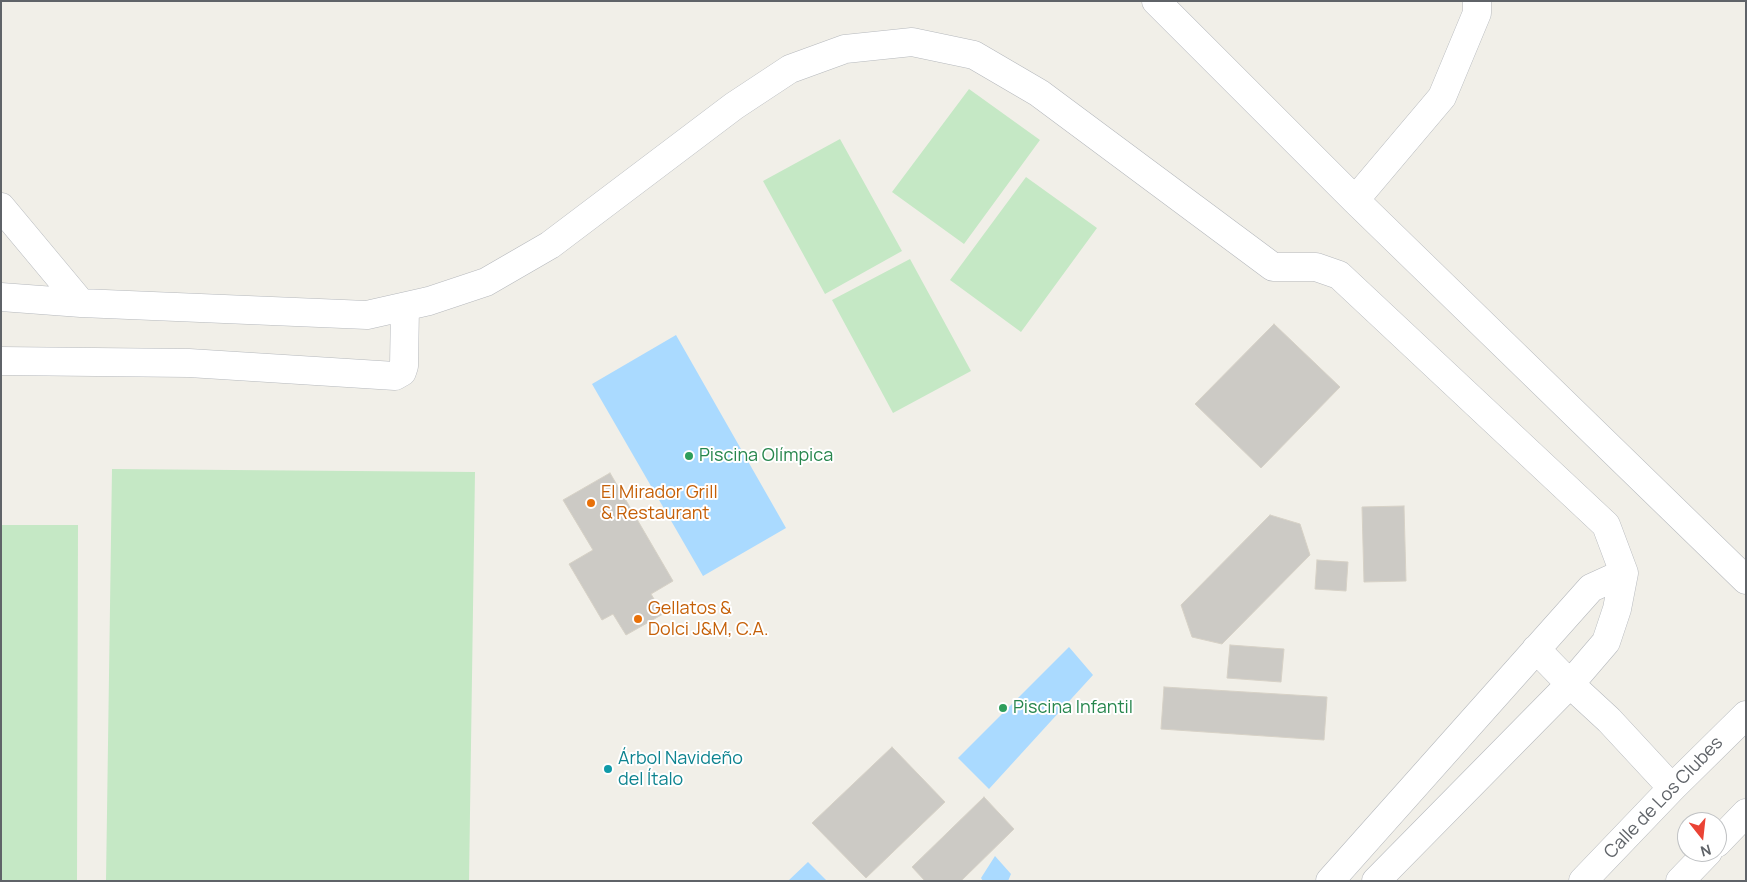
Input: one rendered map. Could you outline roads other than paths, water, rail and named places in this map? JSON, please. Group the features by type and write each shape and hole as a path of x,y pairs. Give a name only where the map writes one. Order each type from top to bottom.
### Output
{"street":[{"path":"1156,1 1355,200 1746,580"},
{"path":"1355,200 1442,97 1477,13 1477,1"},
{"path":"1,297 81,303 367,315 405,307 486,282 550,245 734,106 790,69 845,49 912,42 974,55 1039,93 1273,267 1316,267 1339,275 1606,525 1624,573 1618,608 1606,642 1570,684 1376,881"},
{"path":"1,207 81,303"},
{"path":"1,361 189,364 394,376 402,372 404,366 405,307"},
{"path":"1330,881 1591,588 1624,573"},
{"path":"1536,648 1570,684 1609,720 1672,788"},
{"name":"Calle de Los Clubes","path":"1583,881 1672,788 1746,715"},
{"path":"1457,738 1488,767"},
{"path":"1727,833 1746,813"},
{"path":"1680,881 1698,862"}],"water":[{"name":"Piscina Olímpica","path":"676,335 786,528 703,576 592,384"},
{"path":"1069,647 1093,675 989,789 958,758"},
{"path":"995,856 1011,874 1008,881 983,881 981,878"},
{"path":"808,862 827,881 788,881"}],"place":[{"name":"Piscina Olímpica","path":"689,456"},
{"name":"El Mirador Grill & Restaurant","path":"591,503"},
{"name":"Gellatos & Dolci J&M, C.A.","path":"638,619"},
{"name":"Piscina Infantil","path":"1003,708"},
{"name":"Árbol Navideño del Ítalo","path":"608,769"}]}
